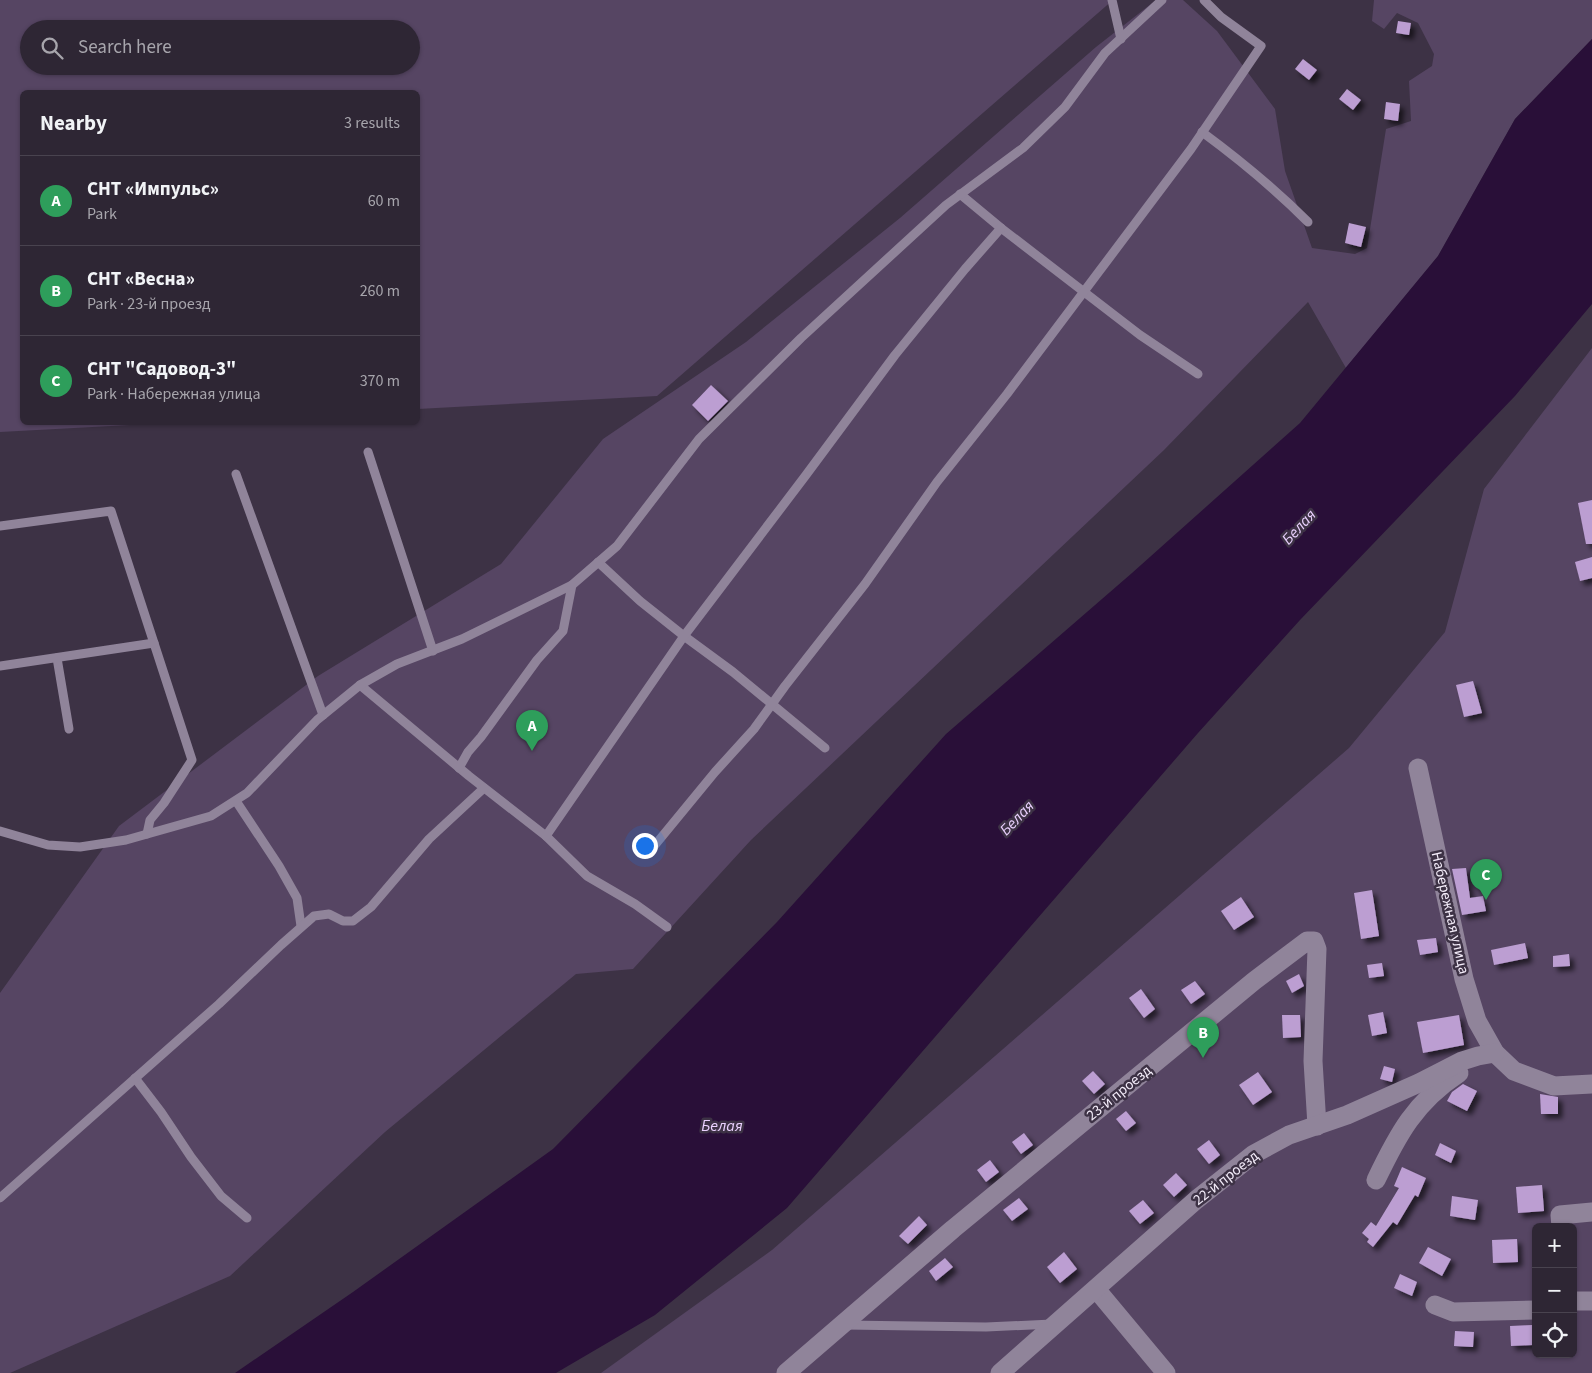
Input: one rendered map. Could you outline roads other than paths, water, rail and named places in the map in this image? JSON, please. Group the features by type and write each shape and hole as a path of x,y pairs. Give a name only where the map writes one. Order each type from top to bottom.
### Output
{"street":[{"name":"Набережная улица","path":"1418,768 1464,979 1476,1021 1495,1053 1514,1071 1554,1086 1592,1084"},
{"name":"23-й проезд","path":"786,1373 953,1229 1247,987 1307,941 1314,941 1317,949 1313,1061 1317,1126"},
{"name":"22-й проезд","path":"1000,1373 1196,1200 1254,1154 1289,1136 1347,1115 1419,1083 1462,1061 1495,1053"},
{"path":"1376,1180 1393,1145 1408,1121 1426,1101 1441,1085 1495,1053"},
{"path":"1560,1221 1592,1212"},
{"path":"1096,1289 1166,1373"},
{"path":"1577,1301 1592,1301"},
{"path":"1435,1305 1453,1312 1532,1310"}],"lane":[{"path":"1112,0 1121,39"},
{"path":"0,831 48,844 80,847 126,840 211,816 248,793 324,715 360,685 397,664 493,625 572,585 617,546 699,439 801,338 946,205 1023,148 1065,107 1105,53 1162,0"},
{"path":"655,845 715,772 754,729 865,584 937,482 1007,394 1202,132 1261,46 1222,17 1204,0"},
{"path":"1202,132 1273,188 1308,222"},
{"path":"960,194 1140,335 1198,374"},
{"path":"546,836 684,636 895,355 1001,228"},
{"path":"368,452 432,650"},
{"path":"236,474 324,715"},
{"path":"0,526 111,511 192,760 164,803 150,820 147,834"},
{"path":"598,562 640,601 733,672 825,748"},
{"path":"459,768 468,752 538,660 563,631 572,585"},
{"path":"0,666 154,643"},
{"path":"57,658 69,729"},
{"path":"360,685 459,768 546,836 587,876 635,904 667,927"},
{"path":"0,1198 219,1004 301,926 314,916 329,914 343,921 353,921 371,907 429,839 484,788"},
{"path":"236,800 297,898 301,926"},
{"path":"135,1078 221,1196 247,1218"},
{"path":"842,1325 986,1327 1056,1324"}],"water":[{"name":"Белая","path":"1592,39 1592,304 1515,396 1300,620 1198,733 787,1208 655,1315 556,1373 235,1373 353,1292 553,1149 777,922 946,734 1132,573 1300,423 1438,256 1515,119"}],"place":[{"name":"СНТ «Импульс»","path":"532,751"},
{"name":"СНТ \"Садовод-3\"","path":"1486,900"},
{"name":"СНТ «Весна»","path":"1203,1058"}]}
